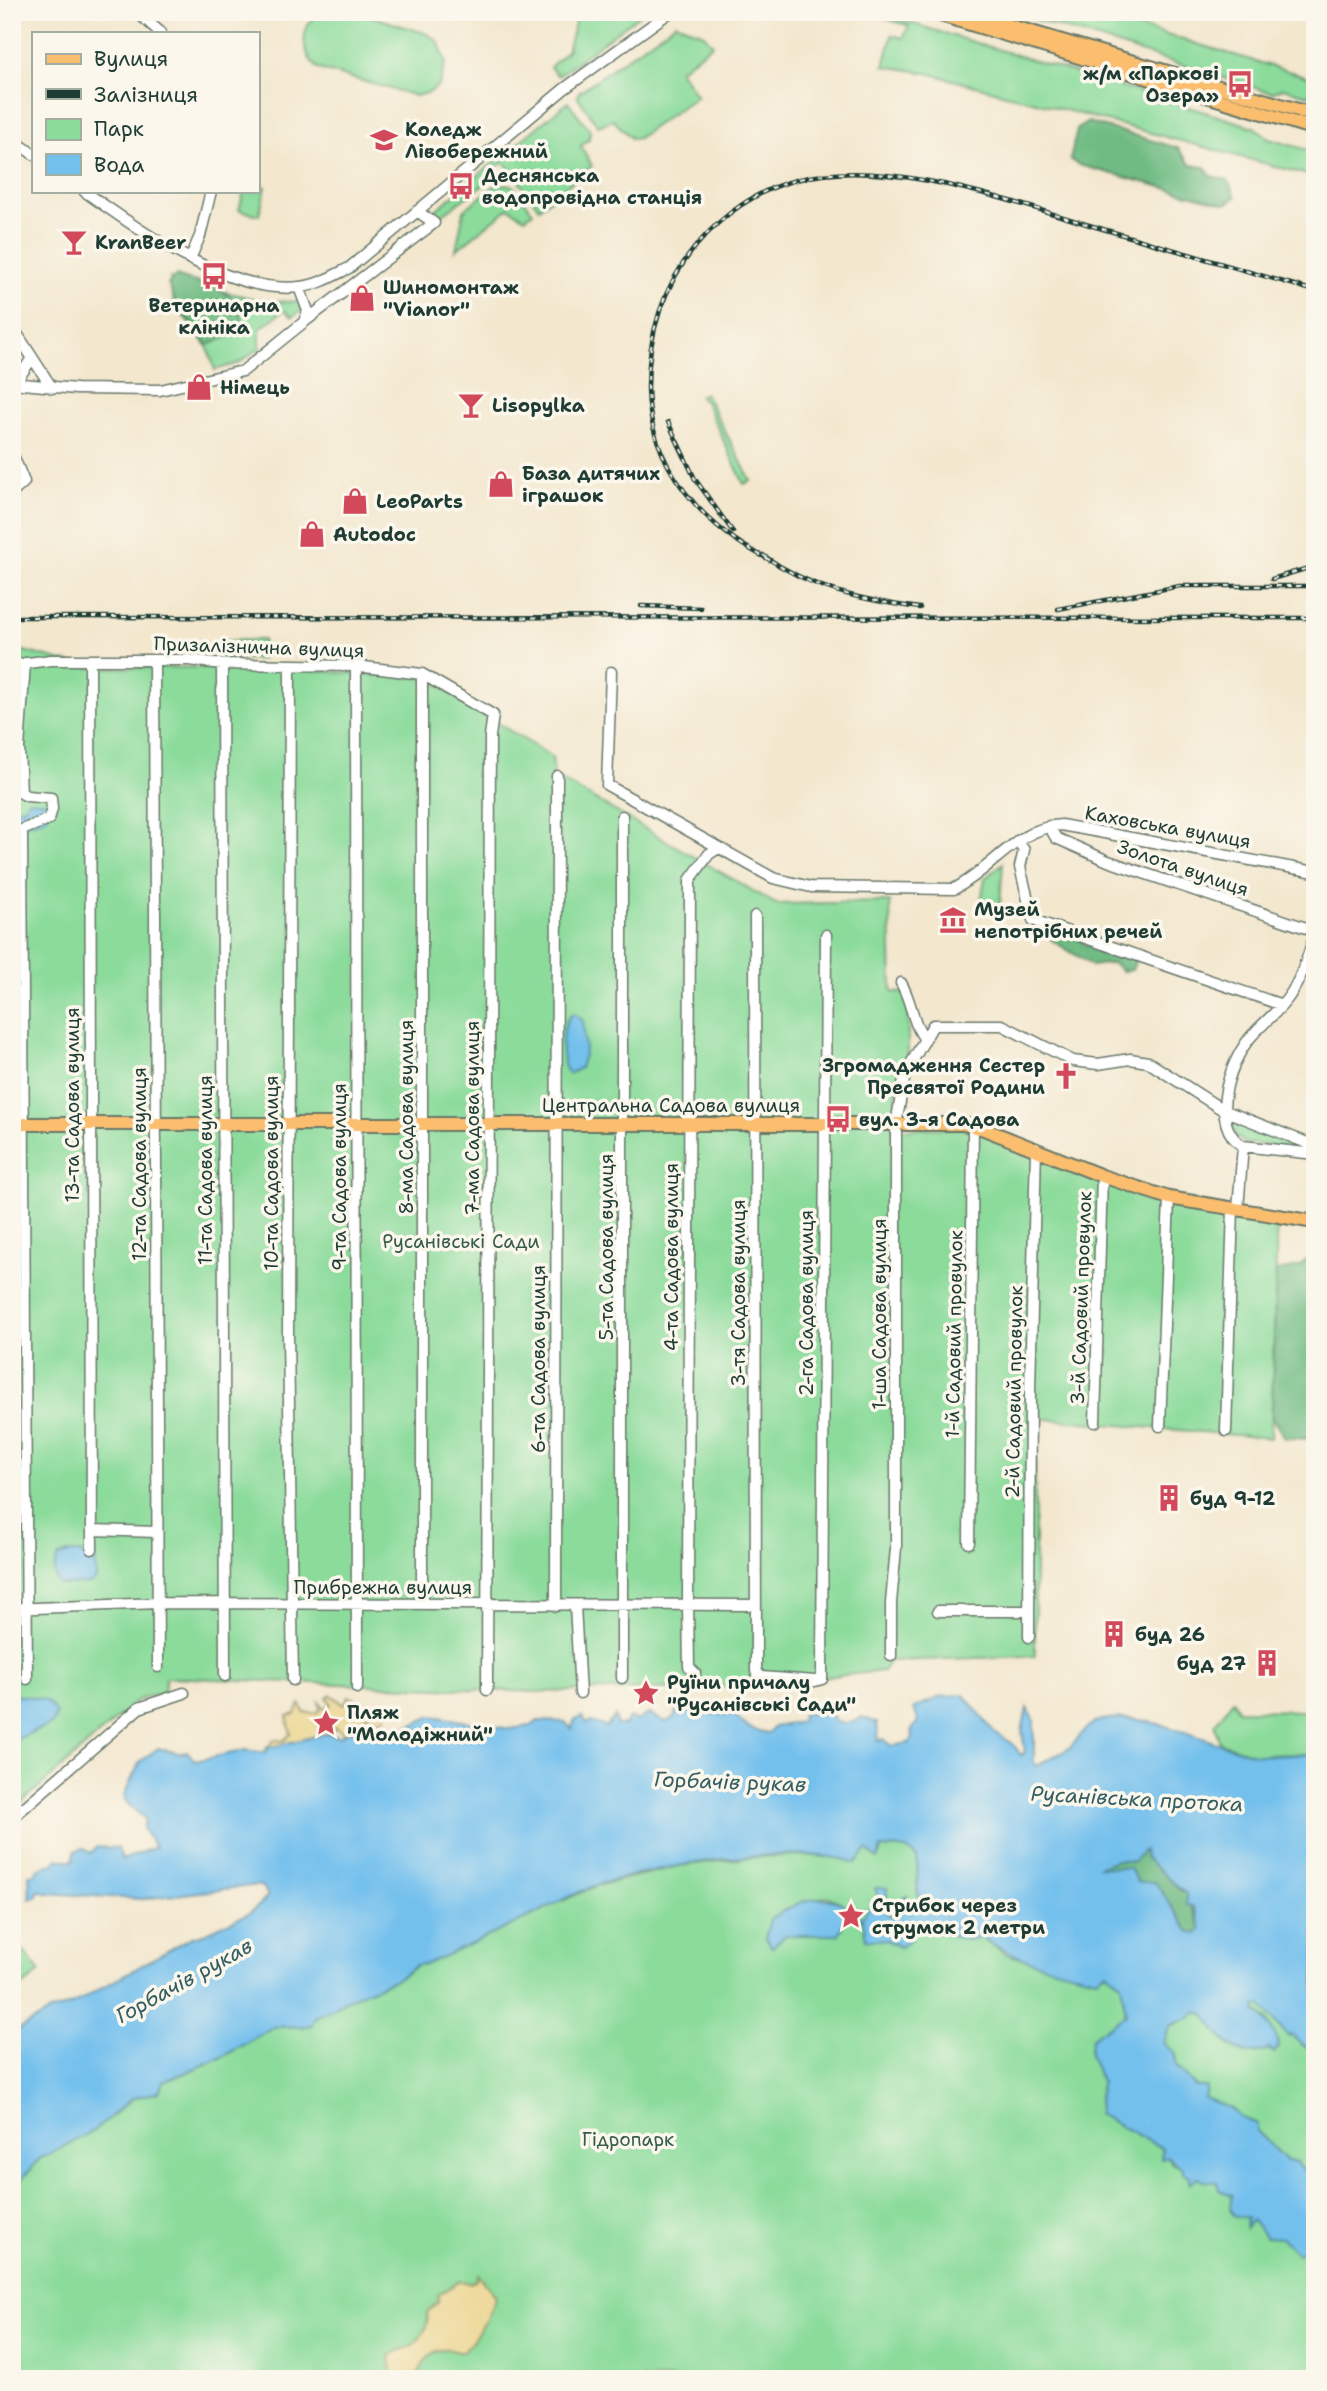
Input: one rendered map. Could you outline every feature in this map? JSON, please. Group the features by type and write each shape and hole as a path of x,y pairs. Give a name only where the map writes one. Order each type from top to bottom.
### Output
{"main road":[{"path":"931,12 1315,129"},
{"path":"970,14 1315,116"},
{"name":"Центральна Садова вулиця","path":"17,1124 973,1125 1102,1176 1169,1198 1315,1222"}],"street":[{"path":"137,12 160,32"},
{"path":"644,29 661,12"},
{"path":"85,192 165,248 190,259 267,286 299,287 323,282 349,268 512,130 670,12"},
{"path":"12,139 32,153"},
{"path":"190,259 200,236 211,192"},
{"path":"32,358 14,383 52,388 160,390 243,371 434,223 417,211"},
{"path":"299,287 308,311 304,322"},
{"path":"12,326 52,388"},
{"path":"12,453 24,482 12,493"},
{"name":"Призалізнична вулиця","path":"12,665 51,660 189,660 222,664 356,666 422,674 493,715"},
{"name":"13-та Садова вулиця","path":"90,661 92,1549"},
{"name":"12-та Садова вулиця","path":"154,662 158,1667"},
{"path":"25,663 19,748 21,793 51,798 52,809 49,818 22,830 17,1124 27,1679"},
{"name":"11-та Садова вулиця","path":"222,664 225,1676"},
{"name":"10-та Садова вулиця","path":"290,666 290,1604 293,1679"},
{"name":"9-та Садова вулиця","path":"356,666 357,1688"},
{"name":"Каховська вулиця","path":"611,672 607,785 773,878 811,887 954,889 969,881 1017,841 1036,829 1062,825 1315,872"},
{"name":"8-ма Садова вулиця","path":"422,674 422,1602"},
{"name":"7-ма Садова вулиця","path":"487,1690 490,736 493,715"},
{"name":"6-та Садова вулиця","path":"556,1605 557,776"},
{"name":"5-та Садова вулиця","path":"622,816 622,1678"},
{"name":"Золота вулиця","path":"1049,826 1056,838 1108,861 1315,933"},
{"path":"1017,841 1024,850 1020,867 1033,920 1282,1005"},
{"name":"4-та Садова вулиця","path":"695,1673 689,1667 688,1606 690,880 709,854 717,849"},
{"name":"3-тя Садова вулиця","path":"755,916 756,1671"},
{"path":"1315,933 1294,989 1241,1052 1226,1092 1223,1110 1227,1130 1243,1146 1315,1154"},
{"name":"2-га Садова вулиця","path":"756,1671 761,1677 815,1681 822,1679 826,934"},
{"path":"901,983 909,997 917,1030 925,1039 933,1025 1002,1025 1073,1061 1098,1064 1130,1059 1148,1062 1223,1110 1315,1146"},
{"name":"1-ша Садова вулиця","path":"891,1657 891,1603 896,1548 896,1125 905,1074 925,1039"},
{"name":"1-й Садовий провулок","path":"969,1544 973,1125"},
{"path":"1226,1431 1236,1209 1243,1146"},
{"name":"2-й Садовий провулок","path":"1029,1637 1036,1148"},
{"name":"3-й Садовий провулок","path":"1095,1422 1102,1176"},
{"path":"1160,1426 1169,1198"},
{"path":"92,1530 157,1532"},
{"name":"Прибрежна вулиця","path":"12,1609 158,1603 754,1605"},
{"path":"575,1606 580,1693"},
{"path":"938,1611 1028,1611"},
{"path":"12,1818 139,1708 184,1693"}],"green space":[{"path":"320,12 356,12 425,33 438,41 446,62 439,85 430,92 416,96 319,69 308,55 304,40 308,25"},
{"path":"578,12 643,12 558,76 550,67 567,51"},
{"path":"864,12 874,12 1254,127 1269,139 1315,152 1315,177 927,73 884,66 892,35 903,38 909,26"},
{"path":"1011,12 1115,12 1113,19 1315,79 1315,97 1283,88 1272,93"},
{"path":"676,23 704,34 713,44 679,70 697,96 638,138 632,139 613,120 598,126 577,96 579,92"},
{"path":"568,102 590,130 589,139 581,146 592,166 539,208 504,162 489,172 490,180 436,219 432,218 432,213"},
{"path":"1088,122 1178,148 1191,165 1205,167 1211,176 1228,180 1236,197 1226,204 1079,165 1070,159 1077,129"},
{"path":"259,185 266,187 259,215 239,210 244,192 259,192"},
{"path":"496,185 513,186 533,212 525,218 509,208 456,250 464,210"},
{"path":"176,276 212,287 230,297 241,315 244,330 208,345 175,301 168,284"},
{"path":"170,278 267,301 300,301 301,311 292,317 284,310 260,329 260,348 239,363 215,370 207,346 174,304"},
{"path":"705,393 751,481 744,484 706,403 699,396"},
{"path":"263,640 263,659 219,659 219,641"},
{"name":"Русанівські Сади","path":"12,648 90,668 254,667 417,677 429,680 552,757 554,776 776,904 890,902 892,992 903,993 908,1000 908,1057 897,1089 894,1129 970,1128 1103,1180 1277,1221 1271,1438 1035,1418 1035,1656 890,1661 883,1671 726,1687 536,1692 166,1677 164,1692 138,1700 12,1811"},
{"path":"1003,863 1000,905 981,901 985,878"},
{"path":"1042,926 1068,939 1074,935 1086,945 1092,946 1094,942 1136,959 1132,970 1122,971 1113,963 1092,966 1048,937 1042,932"},
{"path":"1234,1119 1315,1150 1244,1143 1236,1136 1230,1122"},
{"path":"1315,1251 1315,1439 1285,1438 1272,1418 1276,1271 1299,1267"},
{"path":"1233,1700 1238,1710 1315,1711 1315,1754 1257,1755 1220,1743 1214,1725"},
{"name":"Гідропарк","path":"881,1848 908,1849 917,1858 918,1906 909,1913 906,1896 892,1917 887,1914 887,1888 881,1905 863,1917 847,1914 844,1904 827,1896 794,1905 786,1935 838,1935 846,1917 864,1920 866,1940 886,1940 900,1947 911,1938 917,1925 965,1940 981,1937 1006,1954 1096,1978 1106,1972 1121,1983 1126,2015 1090,2054 1101,2082 1098,2114 1162,2148 1172,2163 1217,2182 1232,2195 1247,2218 1246,2228 1252,2220 1291,2243 1312,2243 1315,2252 1315,2379 12,2379 12,2190 39,2159 95,2130 133,2098 159,2092 163,2082 222,2057 273,2027 310,2026 316,2016 393,1980 416,1965 596,1886 679,1866 746,1858 796,1855 843,1858 856,1863 867,1849 878,1858"},
{"path":"1144,1849 1178,1889 1186,1894 1201,1928 1197,1934 1189,1931 1155,1882 1136,1882 1130,1868 1097,1867 1116,1860 1133,1862"},
{"path":"12,1936 40,1972 12,1996"},
{"path":"1257,2005 1261,2005 1289,2036 1291,2034 1302,2045 1315,2050 1315,2181 1296,2162 1287,2161 1257,2131 1257,2124 1241,2118 1231,2108 1204,2098 1177,2067 1174,2053 1164,2044 1169,2026 1191,2017 1196,2012 1205,2014 1221,2037 1236,2049 1253,2053 1279,2047 1267,2019 1256,2011"}],"sand":[{"name":"Пляж \"Молодіжний\"","path":"331,1695 344,1704 349,1696 380,1708 384,1710 386,1718 380,1721 367,1714 361,1719 367,1729 343,1733 335,1727 329,1733 267,1748 274,1740 283,1741 291,1734 287,1716 296,1714 300,1704 305,1713 316,1713 321,1709 319,1702 325,1708 331,1704 327,1697"},
{"path":"478,2275 496,2296 486,2321 464,2352 438,2350 426,2360 419,2373 393,2379 390,2356 418,2340 426,2327 427,2313 438,2302 439,2294 460,2281 470,2283 477,2280"}],"water":[{"path":"28,800 50,802 47,818 12,828 12,808 24,808"},
{"path":"574,1013 583,1021 585,1051 580,1068 569,1074 563,1061 562,1042 565,1024"},
{"path":"68,1553 80,1553 95,1560 96,1579 90,1584 59,1585 55,1564 58,1557"},
{"path":"12,1694 37,1698 48,1703 56,1715 52,1724 12,1741"},
{"path":"963,1694 994,1732 1012,1743 1021,1755 1025,1752 1022,1731 1027,1708 1034,1721 1034,1763 1038,1766 1066,1750 1091,1725 1103,1720 1121,1719 1160,1724 1255,1754 1315,1754 1315,2050 1302,2045 1291,2035 1289,2037 1261,2005 1257,2006 1256,2011 1270,2027 1279,2047 1274,2053 1270,2049 1250,2053 1232,2046 1217,2032 1205,2014 1196,2012 1191,2017 1169,2026 1164,2044 1174,2053 1177,2067 1196,2087 1206,2087 1204,2098 1231,2108 1241,2118 1257,2124 1257,2131 1287,2161 1296,2162 1315,2181 1315,2252 1312,2244 1298,2254 1282,2238 1266,2237 1252,2220 1245,2229 1247,2218 1233,2215 1230,2209 1232,2195 1219,2190 1217,2182 1203,2181 1198,2177 1190,2183 1190,2176 1183,2173 1183,2168 1168,2157 1161,2159 1162,2148 1098,2114 1101,2082 1090,2054 1091,2039 1126,2014 1121,1983 1106,1972 1096,1978 1066,1971 1022,1958 981,1937 965,1940 917,1925 911,1938 900,1947 886,1940 866,1940 863,1920 847,1917 838,1935 786,1935 772,1947 765,1939 770,1919 814,1899 833,1900 844,1904 847,1914 863,1917 868,1909 881,1905 875,1888 887,1888 887,1914 892,1916 896,1902 907,1896 909,1913 918,1906 917,1858 907,1849 881,1848 878,1859 867,1850 856,1863 830,1857 798,1855 727,1859 655,1870 590,1888 427,1964 416,1965 393,1980 316,2016 311,2026 273,2027 222,2057 163,2082 159,2092 133,2098 95,2130 39,2159 12,2190 12,2033 50,2012 73,2004 192,1937 247,1914 268,1896 264,1888 258,1885 142,1899 45,1893 39,1890 36,1897 30,1899 29,1874 35,1874 37,1870 54,1863 58,1858 73,1861 75,1851 83,1848 91,1853 97,1847 118,1848 122,1860 155,1847 143,1829 145,1819 127,1803 124,1795 140,1762 158,1748 179,1753 188,1752 195,1761 246,1750 266,1753 267,1748 329,1733 340,1737 349,1731 368,1729 385,1733 433,1716 510,1729 531,1726 538,1721 565,1722 572,1729 574,1721 582,1716 587,1723 606,1727 615,1716 617,1725 625,1725 629,1718 637,1721 648,1714 666,1722 674,1718 676,1712 684,1714 698,1709 701,1714 736,1715 750,1728 769,1733 774,1727 801,1722 802,1714 832,1714 835,1722 842,1723 853,1722 862,1717 877,1723 879,1741 884,1739 891,1746 909,1743 913,1738 912,1729 918,1721 914,1708 940,1697","holes":["1144,1850 1145,1858 1186,1894 1186,1904 1194,1907 1201,1928 1197,1934 1189,1931 1155,1882 1137,1882 1130,1868 1098,1867 1116,1860 1133,1862"]}],"railway":[{"path":"770,560 723,531 685,491 658,443 648,388 654,331 674,278 696,246 717,224 741,205 768,190 796,180 831,174 908,177 987,194 1315,291"},
{"path":"668,422 695,479 733,532"},
{"path":"763,555 800,577 838,592 920,608"},
{"path":"1272,579 1315,566"},
{"path":"1058,609 1180,586 1315,586"},
{"path":"641,606 701,608"},
{"path":"12,617 1315,618"}],"place":[{"name":"ж/м «Паркові Озера»","path":"1240,84"},
{"name":"Коледж Лівобережний","path":"384,140"},
{"name":"Деснянська водопровідна станція","path":"461,186"},
{"name":"KranBeer","path":"74,242"},
{"name":"Ветеринарна клініка","path":"214,276"},
{"name":"Шиномонтаж \"Vianor\"","path":"362,298"},
{"name":"Німець","path":"199,387"},
{"name":"Lisopylka","path":"471,405"},
{"name":"База дитячих іграшок","path":"501,484"},
{"name":"LeoParts","path":"355,501"},
{"name":"Autodoc","path":"312,534"},
{"name":"Музей непотрібних речей","path":"953,920"},
{"name":"Згромадження Сестер Пресвятої Родини","path":"1066,1076"},
{"name":"вул. 3-я Садова","path":"838,1119"},
{"name":"буд 9-12","path":"1169,1498"},
{"name":"буд 26","path":"1114,1634"},
{"name":"буд 27","path":"1267,1663"},
{"name":"Руїни причалу \"Русанівські Сади\"","path":"646,1693"},
{"name":"Пляж \"Молодіжний\"","path":"326,1723"},
{"name":"Стрибок через струмок 2 метри","path":"851,1916"}],"water label":[{"name":"Горбачів рукав","path":"730,1782"},
{"name":"Русанівська протока","path":"1137,1799"},
{"name":"Горбачів рукав","path":"184,1981"}]}
